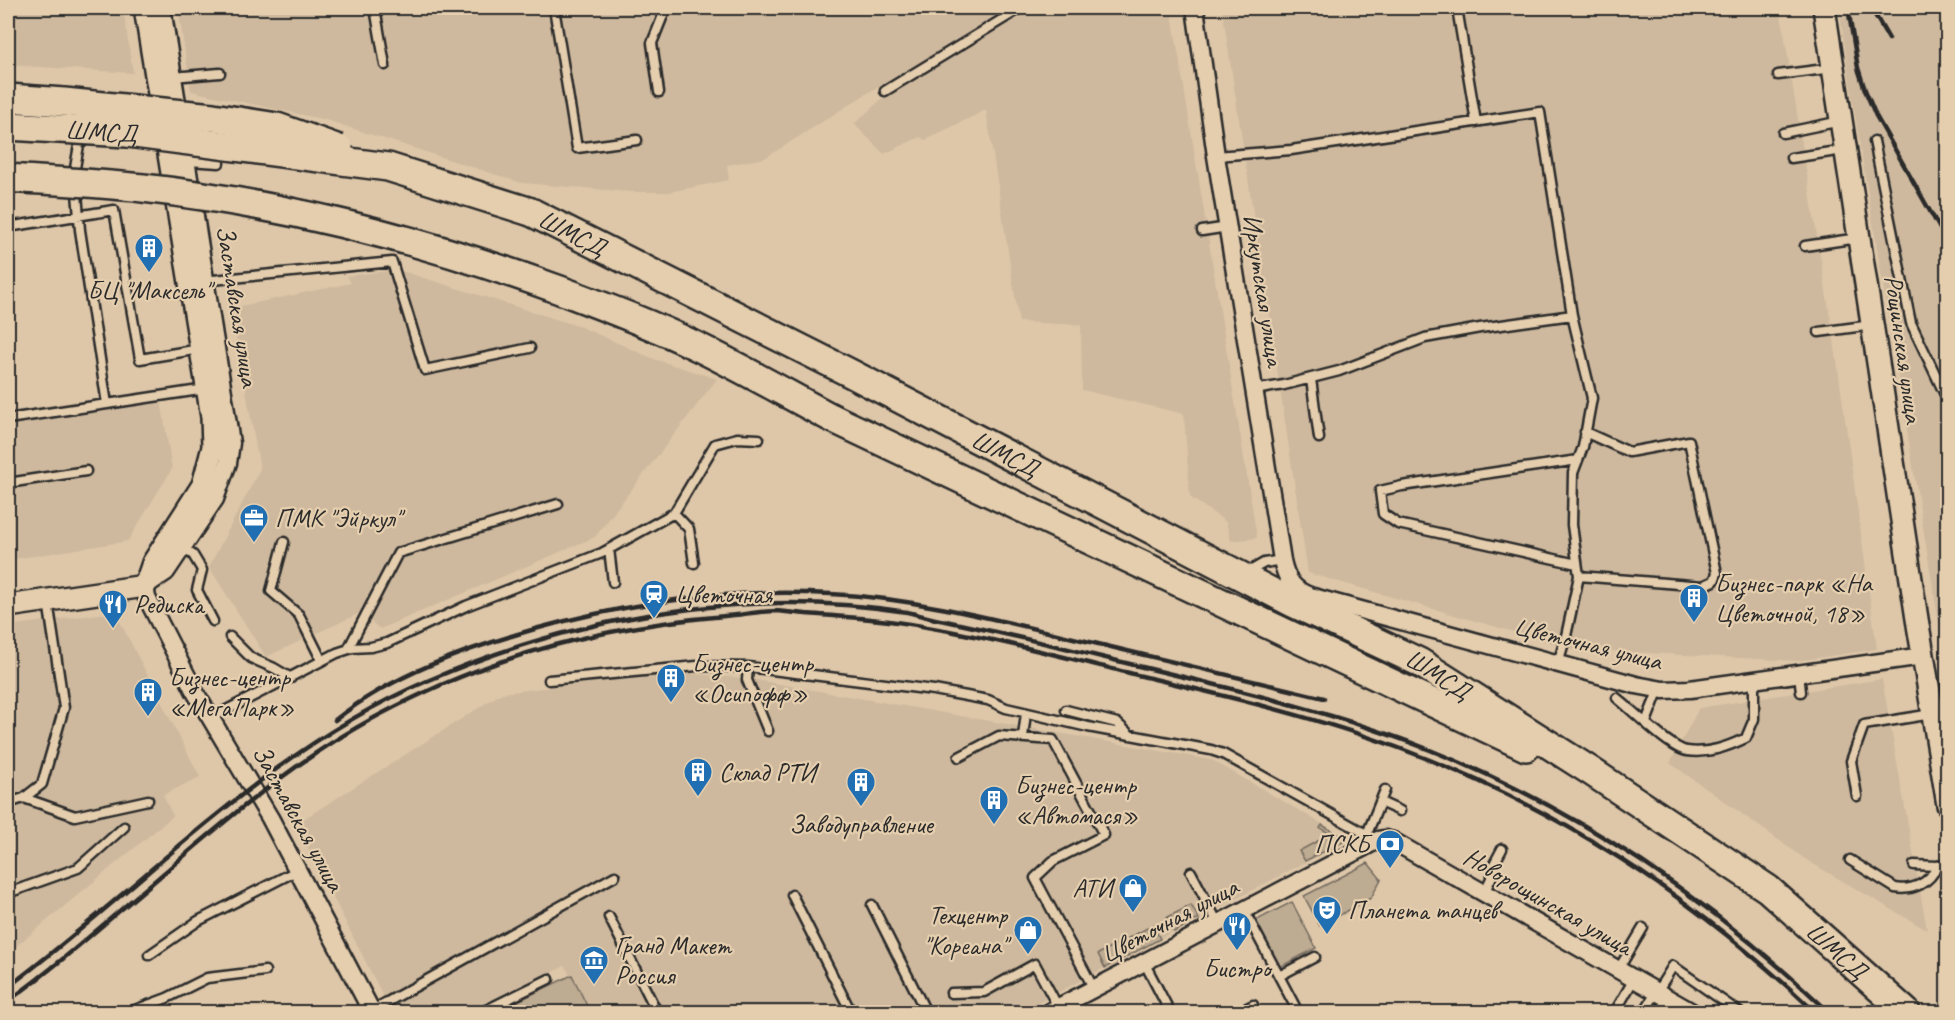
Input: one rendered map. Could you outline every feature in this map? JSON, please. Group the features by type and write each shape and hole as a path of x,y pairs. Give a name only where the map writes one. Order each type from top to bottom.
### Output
{"main road":[{"path":"8,98 213,117 277,127 388,167"},
{"name":"ШМСД","path":"8,126 127,133 388,167 531,212 850,373 1293,603 1419,662 1589,770 1768,889 1906,1012"},
{"name":"ШМСД","path":"8,178 142,188 217,199 333,222 426,246 517,274 606,307 694,344 830,417 1526,747 1604,792 1765,897 1896,1012"}],"street":[{"name":"Заставская улица","path":"145,8 187,161 198,282"},
{"name":"Заставская улица","path":"145,586 166,572 215,499 228,463 231,443 215,387 198,282 166,136 162,8"},
{"name":"Иркутская улица","path":"1195,8 1216,156 1254,390 1282,560 1288,580"},
{"name":"Рощинская улица","path":"1824,8 1947,805"},
{"name":"Заставская улица","path":"215,387 214,434 208,469 195,499 153,563 145,586 152,609 195,692 258,795 372,1012"},
{"name":"Цветочная улица","path":"1288,580 1296,590 1313,597 1636,685 1659,689 1690,689 1923,656"},
{"path":"8,606 145,586"},
{"name":"Цветочная улица","path":"1053,1010 1244,910 1372,837"},
{"name":"Новорощинская улица","path":"1372,837 1393,841 1634,979 1661,1001 1692,1012"}],"lane":[{"path":"375,8 385,65"},
{"path":"554,8 577,148 637,140"},
{"path":"659,92 652,43 666,8"},
{"path":"885,91 1021,8"},
{"path":"1457,8 1476,122"},
{"path":"1778,75 1833,68"},
{"path":"165,77 220,73"},
{"path":"1216,156 1291,150 1540,112 1572,315 1592,399 1573,473 1572,525 1579,576 1558,663"},
{"path":"1783,133 1842,121"},
{"path":"107,404 80,230 75,168 79,145 97,129 166,136"},
{"path":"1875,141 1911,323 1947,401"},
{"path":"1791,158 1846,150"},
{"path":"187,161 219,164"},
{"path":"8,227 114,210 140,359 209,347"},
{"path":"1202,231 1228,227"},
{"path":"1805,246 1860,238"},
{"path":"198,282 392,262 425,370 530,348"},
{"path":"1254,390 1339,371 1425,338 1572,315"},
{"path":"1819,332 1873,325"},
{"path":"1311,379 1319,438"},
{"path":"8,419 215,387"},
{"path":"1579,576 1703,586 1714,581 1717,573 1689,441 1629,452 1585,432"},
{"path":"211,718 348,649 387,643 466,606 609,549 674,513 715,444 737,438 759,439"},
{"path":"1577,564 1398,524 1383,514 1380,491 1578,460"},
{"path":"8,483 86,471"},
{"path":"348,649 398,552 558,504"},
{"path":"674,513 689,529 694,563"},
{"path":"284,542 271,591 300,615 322,661"},
{"path":"183,548 193,555 202,570 197,590 213,621"},
{"path":"609,549 613,582"},
{"path":"1250,571 1264,563 1282,560"},
{"path":"8,803 24,798 42,784 64,708 48,601"},
{"path":"230,638 251,658 291,678"},
{"path":"549,680 697,666 748,667 934,690 988,700 1026,713 1223,754 1372,837 1385,790"},
{"path":"748,667 747,680 768,731"},
{"path":"1798,673 1802,692"},
{"path":"1617,698 1670,743 1686,751 1722,749 1746,738 1754,719 1754,680"},
{"path":"1646,722 1659,689"},
{"path":"1066,711 1117,723 1131,735"},
{"path":"1023,737 1026,713"},
{"path":"1857,796 1851,761 1864,726 1932,714"},
{"path":"959,757 999,736 1053,740 1104,835 1053,861 1035,878 1094,989"},
{"path":"24,798 75,816 148,800"},
{"path":"1380,802 1400,811"},
{"path":"8,893 78,868 124,827"},
{"path":"1484,893 1490,870 1502,849"},
{"path":"1850,860 1895,888 1902,889 1910,889 1927,881 1937,866"},
{"path":"1914,865 1947,864"},
{"path":"149,954 198,921 298,870"},
{"path":"1191,872 1218,923"},
{"path":"372,1012 615,876"},
{"path":"792,895 851,1012"},
{"path":"872,905 926,1012"},
{"path":"1244,910 1298,1012"},
{"path":"609,917 657,1012"},
{"path":"1618,970 1643,928"},
{"path":"1279,976 1315,957"},
{"path":"1144,963 1170,1012"},
{"path":"951,993 984,992 1035,964 1053,1010"},
{"path":"1644,1012 1661,1001 1673,966 1739,1012"},
{"path":"129,1012 167,998 207,978 265,971"},
{"path":"482,1012 549,979"},
{"path":"1615,1012 1634,979"},
{"path":"1239,1012 1253,1005"}],"shaded area":[{"path":"8,8 123,8 133,73 8,65"},
{"path":"178,8 1171,8 1257,538 1231,541 1226,522 1190,497 1184,414 1082,390 1081,325 1019,322 986,110 925,140 920,137 884,154 854,124 885,96 877,87 765,158 727,165 729,180 669,192 631,192 522,183 326,120 191,91"},
{"path":"1222,8 1780,8 1835,347 1877,649 1797,661 1573,649 1308,573"},
{"path":"1839,8 1947,8 1947,673 1853,103"},
{"path":"386,271 405,272 581,327 654,359 717,379 595,537 380,629 360,613 266,657 209,567 260,469 231,308 351,283 347,276"},
{"path":"8,383 12,411 78,401 81,415 161,400 172,469 128,541 8,560"},
{"path":"115,612 200,777 163,795 173,816 8,953 8,626"},
{"path":"674,672 751,679 1212,760 1343,836 1344,842 1021,1012 589,1012 565,966 470,1012 391,1012 296,824 502,693"},
{"path":"1882,679 1927,930 1808,861 1670,763 1699,708"},
{"path":"1322,825 1343,837 1343,842 1305,861 1299,851 1329,835 1320,828"},
{"path":"1368,863 1381,879 1371,898 1320,926 1304,896"},
{"path":"1292,902 1316,948 1280,967 1255,921"},
{"path":"1191,905 1199,919 1174,932 1166,918"},
{"path":"1153,925 1160,939 1105,968 1098,954"},
{"path":"572,975 590,1012 495,1012"}],"railway":[{"path":"1848,8 1858,68 1876,116 1948,243"},
{"path":"1871,8 1889,39"},
{"path":"335,720 380,690 430,665 535,629 645,604 756,593 831,594 921,604 1324,698"},
{"path":"8,987 260,781 313,743 368,710 427,681 484,658 542,639 601,624 662,613 723,606 785,603 846,605 907,612 1014,636 1279,701 1356,723 1430,750 1540,801 1592,830 1642,862 1738,932 1829,1012"},
{"path":"8,1001 65,957 264,790 333,742 399,705 475,671 544,648 580,639 652,625 776,611 897,622 952,631 1263,706 1332,725 1399,748 1514,798 1620,859 1671,893 1720,930 1815,1012"}],"place":[{"name":"БЦ \"Максель\"","path":"149,274"},
{"name":"ПМК \"Эйркул\"","path":"254,544"},
{"name":"Цветочная","path":"654,620"},
{"name":"Бизнес-парк «На Цветочной, 18»","path":"1694,624"},
{"name":"Редиска","path":"113,630"},
{"name":"Бизнес-центр «Осипофф»","path":"671,704"},
{"name":"Бизнес-центр «МегаПарк»","path":"148,718"},
{"name":"Склад РТИ","path":"698,798"},
{"name":"Заводуправление","path":"861,808"},
{"name":"Бизнес-центр «Автомася»","path":"994,826"},
{"name":"ПСКБ","path":"1390,870"},
{"name":"АТИ","path":"1133,914"},
{"name":"Планета танцев","path":"1327,936"},
{"name":"Бистро","path":"1237,952"},
{"name":"Техцентр \"Кореана\"","path":"1028,956"},
{"name":"Гранд Макет Россия","path":"594,986"}]}
